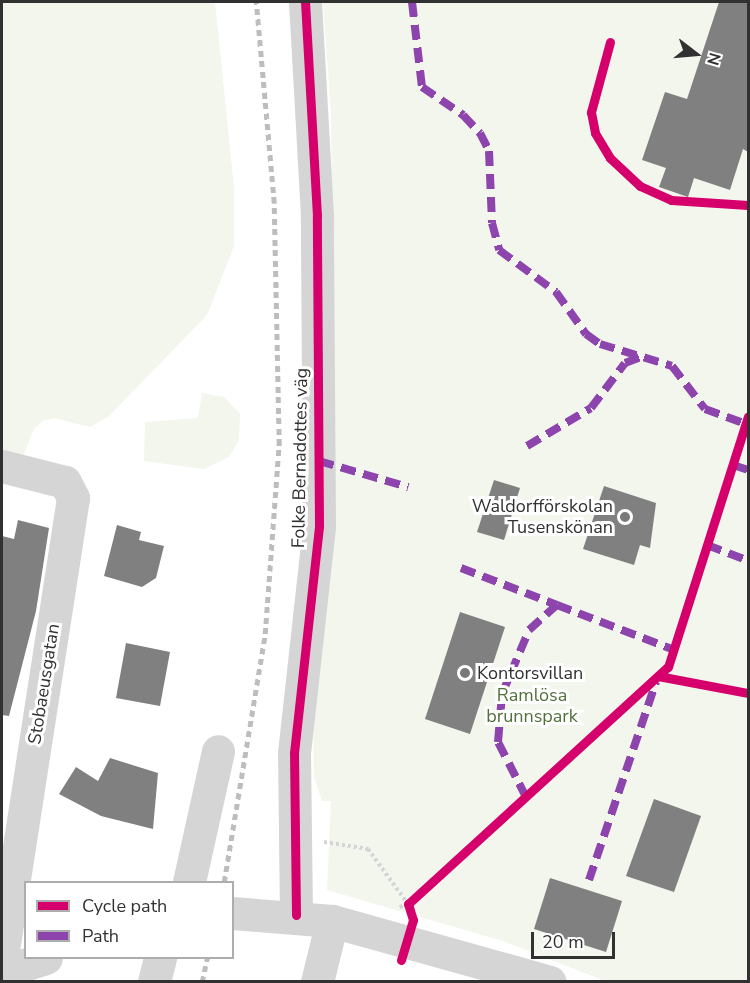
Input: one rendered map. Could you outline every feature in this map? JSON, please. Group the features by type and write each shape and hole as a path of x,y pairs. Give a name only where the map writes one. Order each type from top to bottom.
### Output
{"street":[{"name":"Folke Bernadottes väg","path":"296,915 294,753 319,526 317,216 305,2"},
{"name":"Stobaeusgatan","path":"2,466 65,482 73,498 2,954"},
{"path":"189,881 218,751"},
{"path":"234,913 296,915 332,921 550,981"},
{"path":"317,981 332,921"},
{"path":"2,972 40,959"},
{"path":"154,981 160,959"}],"path":[{"path":"323,842 368,849 408,904 387,906"}],"green space":[{"path":"2,2 215,2 234,188 234,246 207,315 108,417 90,427 54,418 43,421 34,429 23,456 2,450"},
{"name":"Ramlösa brunnspark","path":"323,2 748,2 748,981 605,981 503,941 327,890 331,801 322,801 314,777 313,704 334,438 331,113"},
{"path":"202,393 224,397 240,414 239,440 229,457 204,469 144,461 145,422 198,418"}],"building":[{"path":"719,2 748,2 748,152 743,149 730,190 694,178 688,197 659,187 666,168 642,160 665,92 687,99"},
{"path":"494,480 520,488 504,540 477,532"},
{"path":"604,486 656,503 650,548 640,545 634,565 583,549"},
{"path":"18,520 49,528 36,611 9,716 2,715 2,536 14,539"},
{"path":"117,525 141,532 139,540 164,546 156,578 142,587 104,576"},
{"name":"Kontorsvillan","path":"460,612 505,627 470,734 425,719"},
{"path":"126,643 170,652 160,706 116,698"},
{"path":"110,758 158,773 153,829 101,816 59,794 76,767 98,781"},
{"path":"654,799 701,816 674,892 626,876"},
{"path":"550,878 622,901 606,952 534,929"}],"railway":[{"path":"224,881 265,634 279,445 274,203 256,2"},
{"path":"202,982 207,959"}],"marked path":[{"path":"412,2 422,87 463,115 480,133 489,151 492,223 499,250 556,292 586,334 600,344 672,366 705,409 746,424"},
{"path":"527,446 591,408 625,363 641,357"},
{"path":"319,461 408,487"},
{"path":"733,465 748,470"},
{"path":"707,545 744,559"},
{"path":"461,568 557,605"},
{"path":"526,797 498,742 502,694 529,630 557,605 674,650"},
{"path":"589,880 656,682"}],"cycle path":[{"path":"296,915 294,753 319,526 317,216 305,2"},
{"path":"610,42 591,112 595,133 610,158 640,186 671,200 748,205"},
{"path":"401,960 413,920 408,904 668,667 748,416"},
{"path":"658,676 748,693"}],"place":[{"name":"Waldorfförskolan Tusenskönan","path":"625,517"},
{"name":"Kontorsvillan","path":"465,673"}]}
